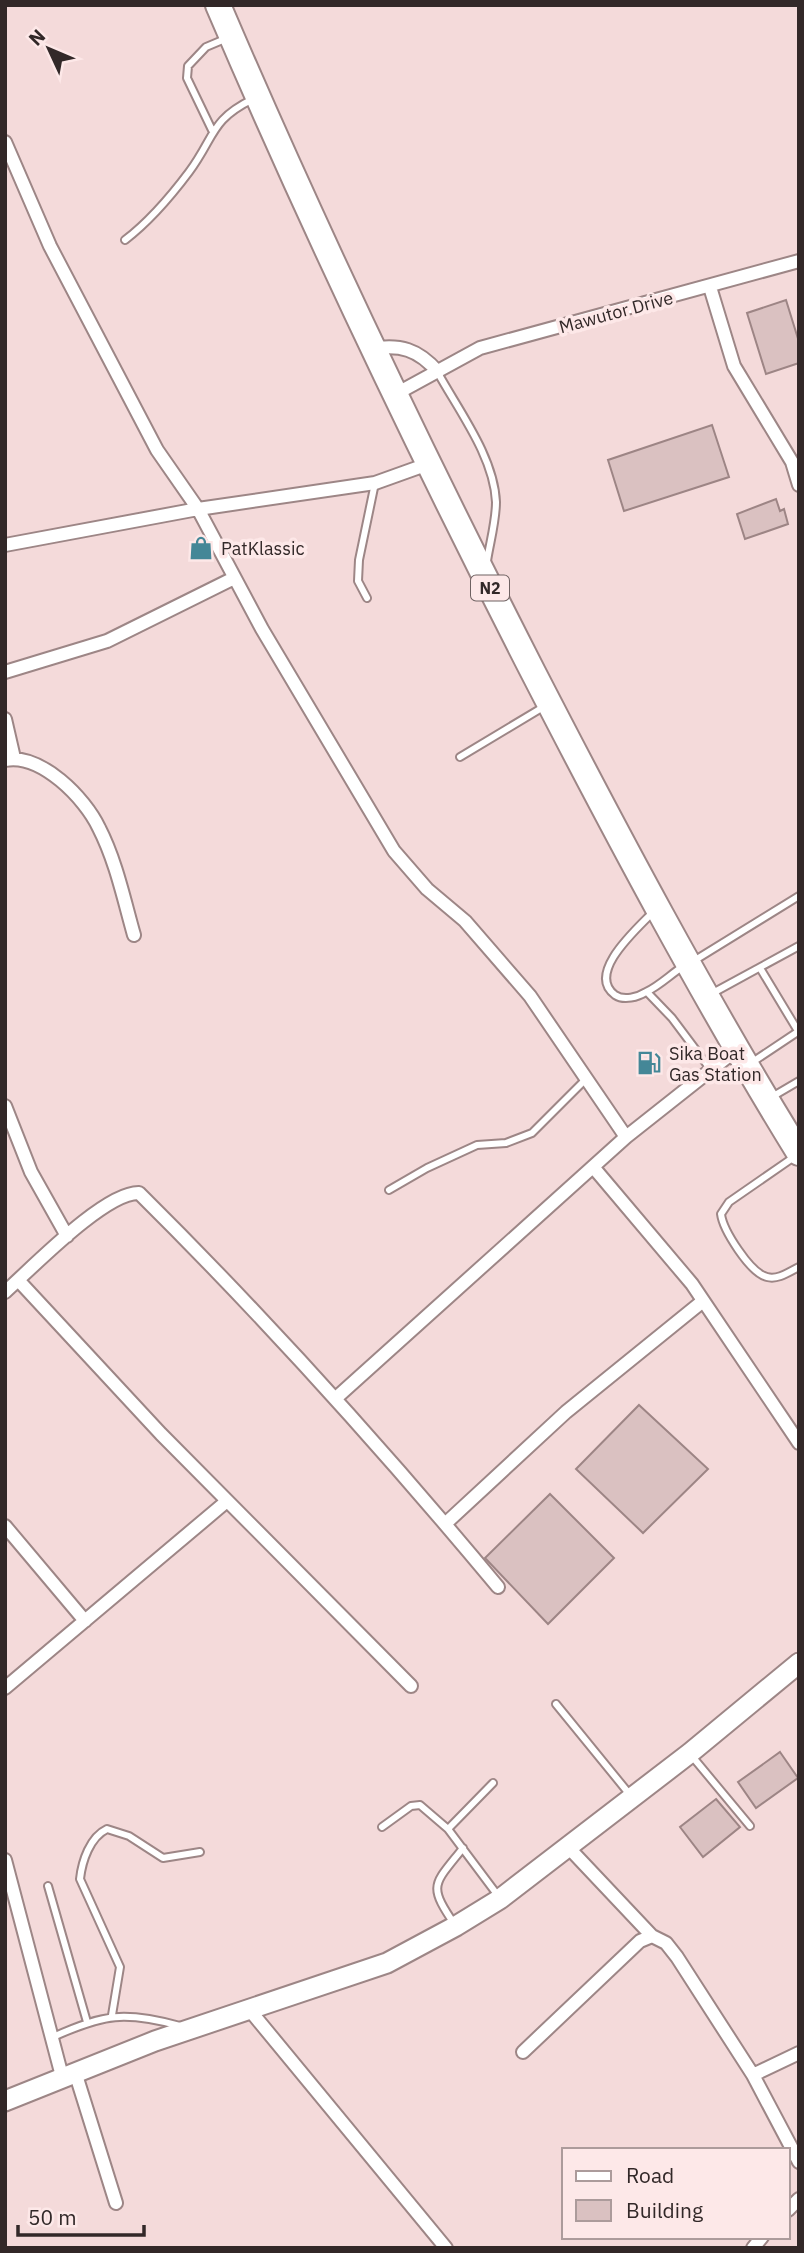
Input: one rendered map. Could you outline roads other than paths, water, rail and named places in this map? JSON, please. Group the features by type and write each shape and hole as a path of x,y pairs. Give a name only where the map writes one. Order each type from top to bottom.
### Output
{"highway":[{"name":"N2","path":"218,5 371,349 485,577 658,907 741,1058 799,1153"}],"street":[{"path":"5,142 50,246 157,450 198,509 234,578 394,850 427,889 465,921 530,996 626,1137"},
{"name":"Mawutor Drive","path":"394,395 480,348 799,261"},
{"path":"710,287 734,366 792,462 799,485"},
{"path":"371,349 403,346 416,352 438,372"},
{"path":"5,545 198,509 375,483 428,464"},
{"path":"5,672 107,641 234,578"},
{"path":"5,719 10,759 35,761 75,794 99,826 134,935"},
{"path":"336,1398 626,1137 710,1070 741,1058"},
{"path":"5,1106 31,1172 67,1236"},
{"path":"594,1168 703,1301 799,1443"},
{"path":"5,1292 67,1236 118,1197 139,1193 236,1290 336,1398 499,1587"},
{"path":"19,1281 228,1501 411,1686"},
{"path":"446,1524 566,1412 703,1301"},
{"path":"5,1688 228,1501"},
{"path":"5,1526 85,1621"},
{"path":"5,2101 248,2008 387,1963 456,1926 500,1899 568,1847 690,1753 799,1663"},
{"path":"568,1847 652,1936 666,1943 677,1957 753,2075 799,2162"},
{"path":"5,1860 51,2038 69,2077 116,2203"},
{"path":"523,2052 630,1950 652,1936"},
{"path":"248,2008 399,2195 446,2248"},
{"path":"753,2075 799,2053"}],"lane":[{"path":"212,130 187,78 188,66 206,47 231,36"},
{"path":"125,240 139,230 190,171 205,148 212,130 235,108 257,97"},
{"path":"438,372 481,451 494,485 496,505 485,577"},
{"path":"368,598 359,581 359,560 375,483"},
{"path":"460,757 550,704"},
{"path":"658,907 609,963 606,978 609,989 618,997 632,998 647,992 799,896"},
{"path":"707,996 799,946"},
{"path":"741,1058 798,1031 760,968"},
{"path":"647,992 673,1018 710,1070"},
{"path":"388,1189 426,1167 477,1145 506,1143 532,1133 585,1080"},
{"path":"766,1100 799,1081"},
{"path":"799,1153 730,1202 721,1214 723,1226 755,1270 767,1277 780,1277 799,1267"},
{"path":"556,1704 632,1797"},
{"path":"690,1753 750,1826"},
{"path":"448,1829 493,1783"},
{"path":"382,1827 411,1806 420,1805 448,1829 500,1899"},
{"path":"112,2015 120,1966 80,1879 90,1847 99,1833 107,1829 129,1836 163,1858 200,1852"},
{"path":"456,1926 439,1901 436,1890 439,1878 463,1849"},
{"path":"48,1886 87,2022"},
{"path":"51,2038 87,2022 112,2015 151,2018 191,2029"}],"place":[{"name":"PatKlassic","path":"201,548"},
{"name":"Sika Boat Gas Station","path":"649,1063"}]}
